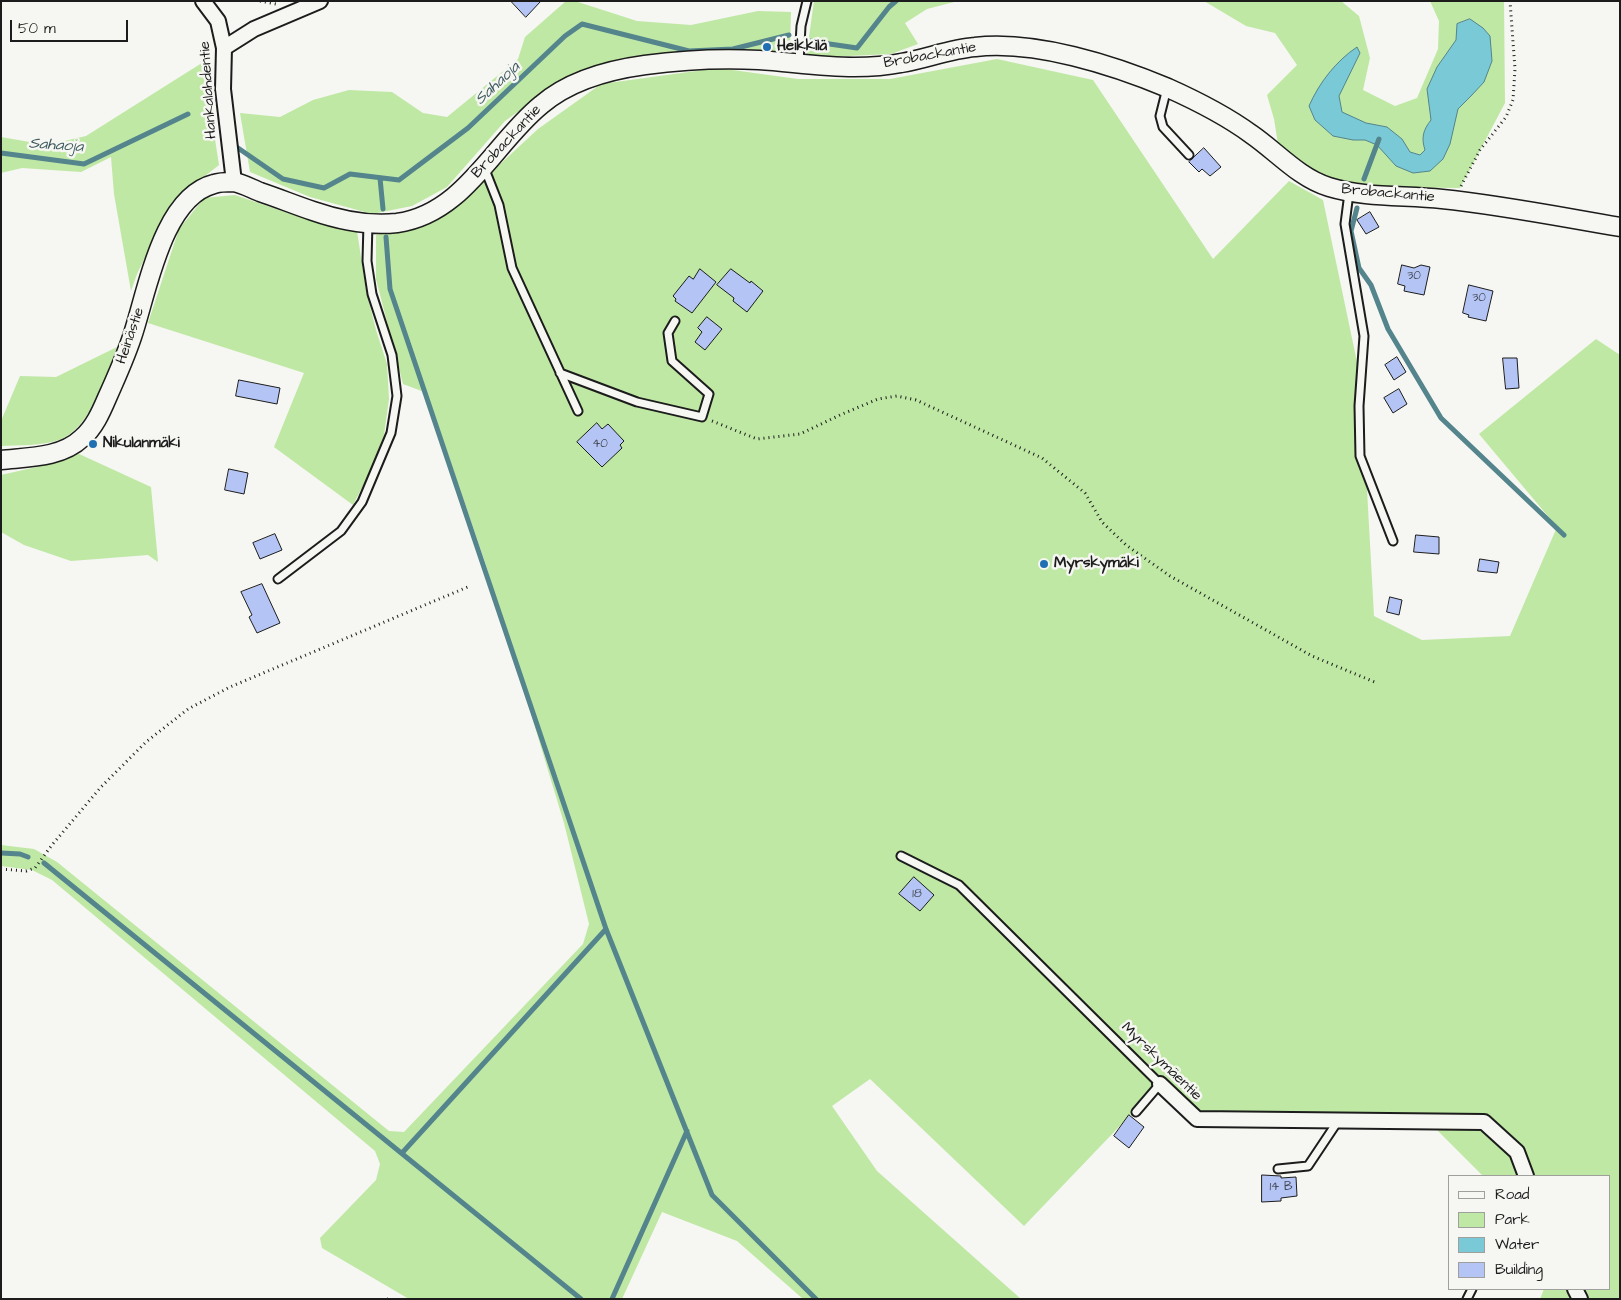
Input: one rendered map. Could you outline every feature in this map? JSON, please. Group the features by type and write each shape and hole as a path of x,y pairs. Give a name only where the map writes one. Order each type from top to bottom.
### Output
{"street":[{"name":"Hankalahdentie","path":"203,1 218,21 224,48 223,89 234,182"},
{"path":"224,48 254,29 320,1"},
{"name":"Brobackantie","path":"234,182 315,212 337,218 368,223 396,223 420,218 447,202 484,167 539,106 567,86 602,73 647,64 720,60 755,60 854,67 899,64 950,50 975,46 1002,45 1074,57 1120,70 1167,88 1207,106 1250,132 1302,174 1321,185 1349,192 1455,201 1620,226"},
{"name":"Heinästie","path":"1,460 51,454 64,450 82,438 98,418 118,376 156,257 165,233 178,211 199,190 214,184 234,182"},
{"name":"Myrskymäentie","path":"1160,1084 1197,1119 1484,1122 1517,1152 1526,1175"}],"lane":[{"path":"799,63 801,26 807,1"},
{"path":"1167,88 1160,116 1163,127 1189,155"},
{"path":"484,167 499,205 512,268 578,411"},
{"path":"1349,192 1345,224 1364,336 1359,406 1360,456 1393,541"},
{"path":"278,579 341,532 362,502 391,433 397,396 392,355 372,294 367,261 368,223"},
{"path":"560,373 637,402 702,417 709,394 672,361 668,333 675,321"},
{"name":"Myrskymäentie","path":"901,856 959,885 1160,1084"},
{"path":"1136,1112 1160,1084"},
{"path":"1278,1169 1308,1166 1339,1120"}],"path":[{"path":"1455,201 1480,150 1506,117 1513,100 1515,69 1510,1"},
{"path":"702,417 757,439 800,434 878,399 897,396 916,400 1042,458 1085,493 1102,522 1126,545 1170,576 1312,656 1376,683"},
{"path":"1,869 26,871 35,868 101,787 146,742 188,709 230,687 470,586"}],"green space":[{"path":"566,1 578,2 637,21 691,25 758,11 791,12 790,52 672,53 628,57 565,78 505,121 447,187 412,206 372,214 310,197 250,172 240,113 280,117 313,100 349,90 392,92 423,113 447,117 518,59 525,37"},
{"path":"814,1 958,1 927,9 905,23 918,44 891,54 806,58"},
{"path":"1204,1 1341,1 1359,16 1370,58 1363,90 1395,106 1417,98 1438,49 1439,21 1430,1 1504,1 1505,103 1460,188 1382,187 1334,179 1309,167 1278,144 1274,119 1267,95 1297,65 1275,33 1246,26"},
{"path":"997,59 1093,80 1213,259 1289,181 1323,200 1361,381 1374,616 1422,640 1510,636 1557,527 1479,434 1596,339 1620,355 1620,1299 1540,1299 1544,1290 1611,1290 1611,1175 1482,1175 1428,1121 1197,1119 1160,1084 1024,1226 870,1079 832,1106 877,1171 1021,1299 803,1299 737,1241 662,1212 622,1299 409,1299 322,1248 320,1238 376,1180 380,1164 375,1151 52,880 32,870 1,866 1,845 34,849 57,862 389,1131 404,1132 583,944 589,924 564,823 485,562 427,393 403,384 376,279 376,235 443,217 538,129 601,84 718,68 798,79 890,79"},
{"path":"205,61 219,165 172,202 137,274 131,291 114,194 111,157 81,172 22,168 1,173 1,137 47,145 86,136"},
{"path":"235,195 318,223 357,231 366,290 387,364 389,399 384,435 368,476 353,505 274,447 304,373 148,323 179,229 204,198"},
{"path":"117,347 96,400 80,425 70,434 59,440 45,443 1,446 1,421 20,376 56,377"},
{"path":"77,453 151,487 158,562 148,555 71,561 24,545 1,532 1,475 54,463"}],"water":[{"path":"1470,19 1483,28 1490,36 1492,61 1484,82 1458,109 1450,144 1443,159 1430,171 1413,173 1396,166 1377,145 1365,140 1333,136 1315,120 1309,106 1318,89 1335,66 1357,47 1360,53 1339,96 1342,112 1366,123 1387,127 1402,139 1410,152 1420,155 1425,150 1424,134 1431,120 1427,89 1437,67 1456,40 1457,24"}],"building":[{"path":"511,1 541,1 526,17"},
{"path":"1204,148 1221,167 1210,176 1202,169 1199,172 1189,162"},
{"path":"1370,212 1379,227 1366,234 1357,220"},
{"path":"1402,265 1414,268 1421,265 1430,267 1424,295 1404,291 1405,286 1398,284"},
{"path":"700,269 716,282 692,313 675,301 676,299 673,296 689,276 693,279"},
{"path":"731,269 763,291 747,312 733,301 734,298 717,285"},
{"path":"1469,285 1493,291 1486,321 1468,317 1469,315 1463,313"},
{"path":"707,317 722,329 705,350 695,342 702,332 698,328"},
{"path":"1397,357 1406,372 1394,380 1385,365"},
{"path":"1503,358 1517,358 1519,388 1506,389"},
{"path":"239,380 280,388 277,404 236,396"},
{"path":"1399,389 1407,404 1393,413 1384,398"},
{"path":"597,423 602,429 608,424 624,441 620,445 622,448 602,467 577,442"},
{"path":"229,469 248,473 244,494 225,490"},
{"path":"275,534 282,550 260,559 253,543"},
{"path":"1416,535 1439,537 1439,554 1414,552"},
{"path":"1480,559 1499,562 1497,573 1478,571"},
{"path":"262,584 280,623 257,633 249,617 252,615 241,592"},
{"path":"1390,597 1402,600 1399,615 1387,612"},
{"path":"914,877 934,895 920,911 899,894"},
{"path":"1129,1115 1144,1127 1129,1148 1114,1136"},
{"path":"1262,1175 1281,1176 1281,1178 1296,1177 1297,1196 1281,1198 1281,1201 1262,1202"}],"waterway":[{"name":"Sahaoja","path":"809,41 857,48 889,7 896,1"},
{"name":"Sahaoja","path":"238,148 283,179 324,188 350,174 399,180 468,128 565,36 582,24 689,51 733,49 789,35"},
{"name":"Sahaoja","path":"1,153 84,164 188,114"},
{"path":"1364,179 1379,139"},
{"path":"380,178 383,209"},
{"path":"1357,208 1351,231 1359,268 1371,285 1388,329 1441,418 1564,535"},
{"path":"386,237 390,289 606,929 712,1195 816,1299"},
{"path":"1,853 20,854 28,857"},
{"path":"44,863 581,1299"},
{"path":"402,1153 606,929"},
{"path":"612,1299 687,1131"}],"place":[{"name":"Heikkilä","path":"767,47"},
{"name":"Nikulanmäki","path":"93,444"},
{"name":"Myrskymäki","path":"1044,564"}]}
